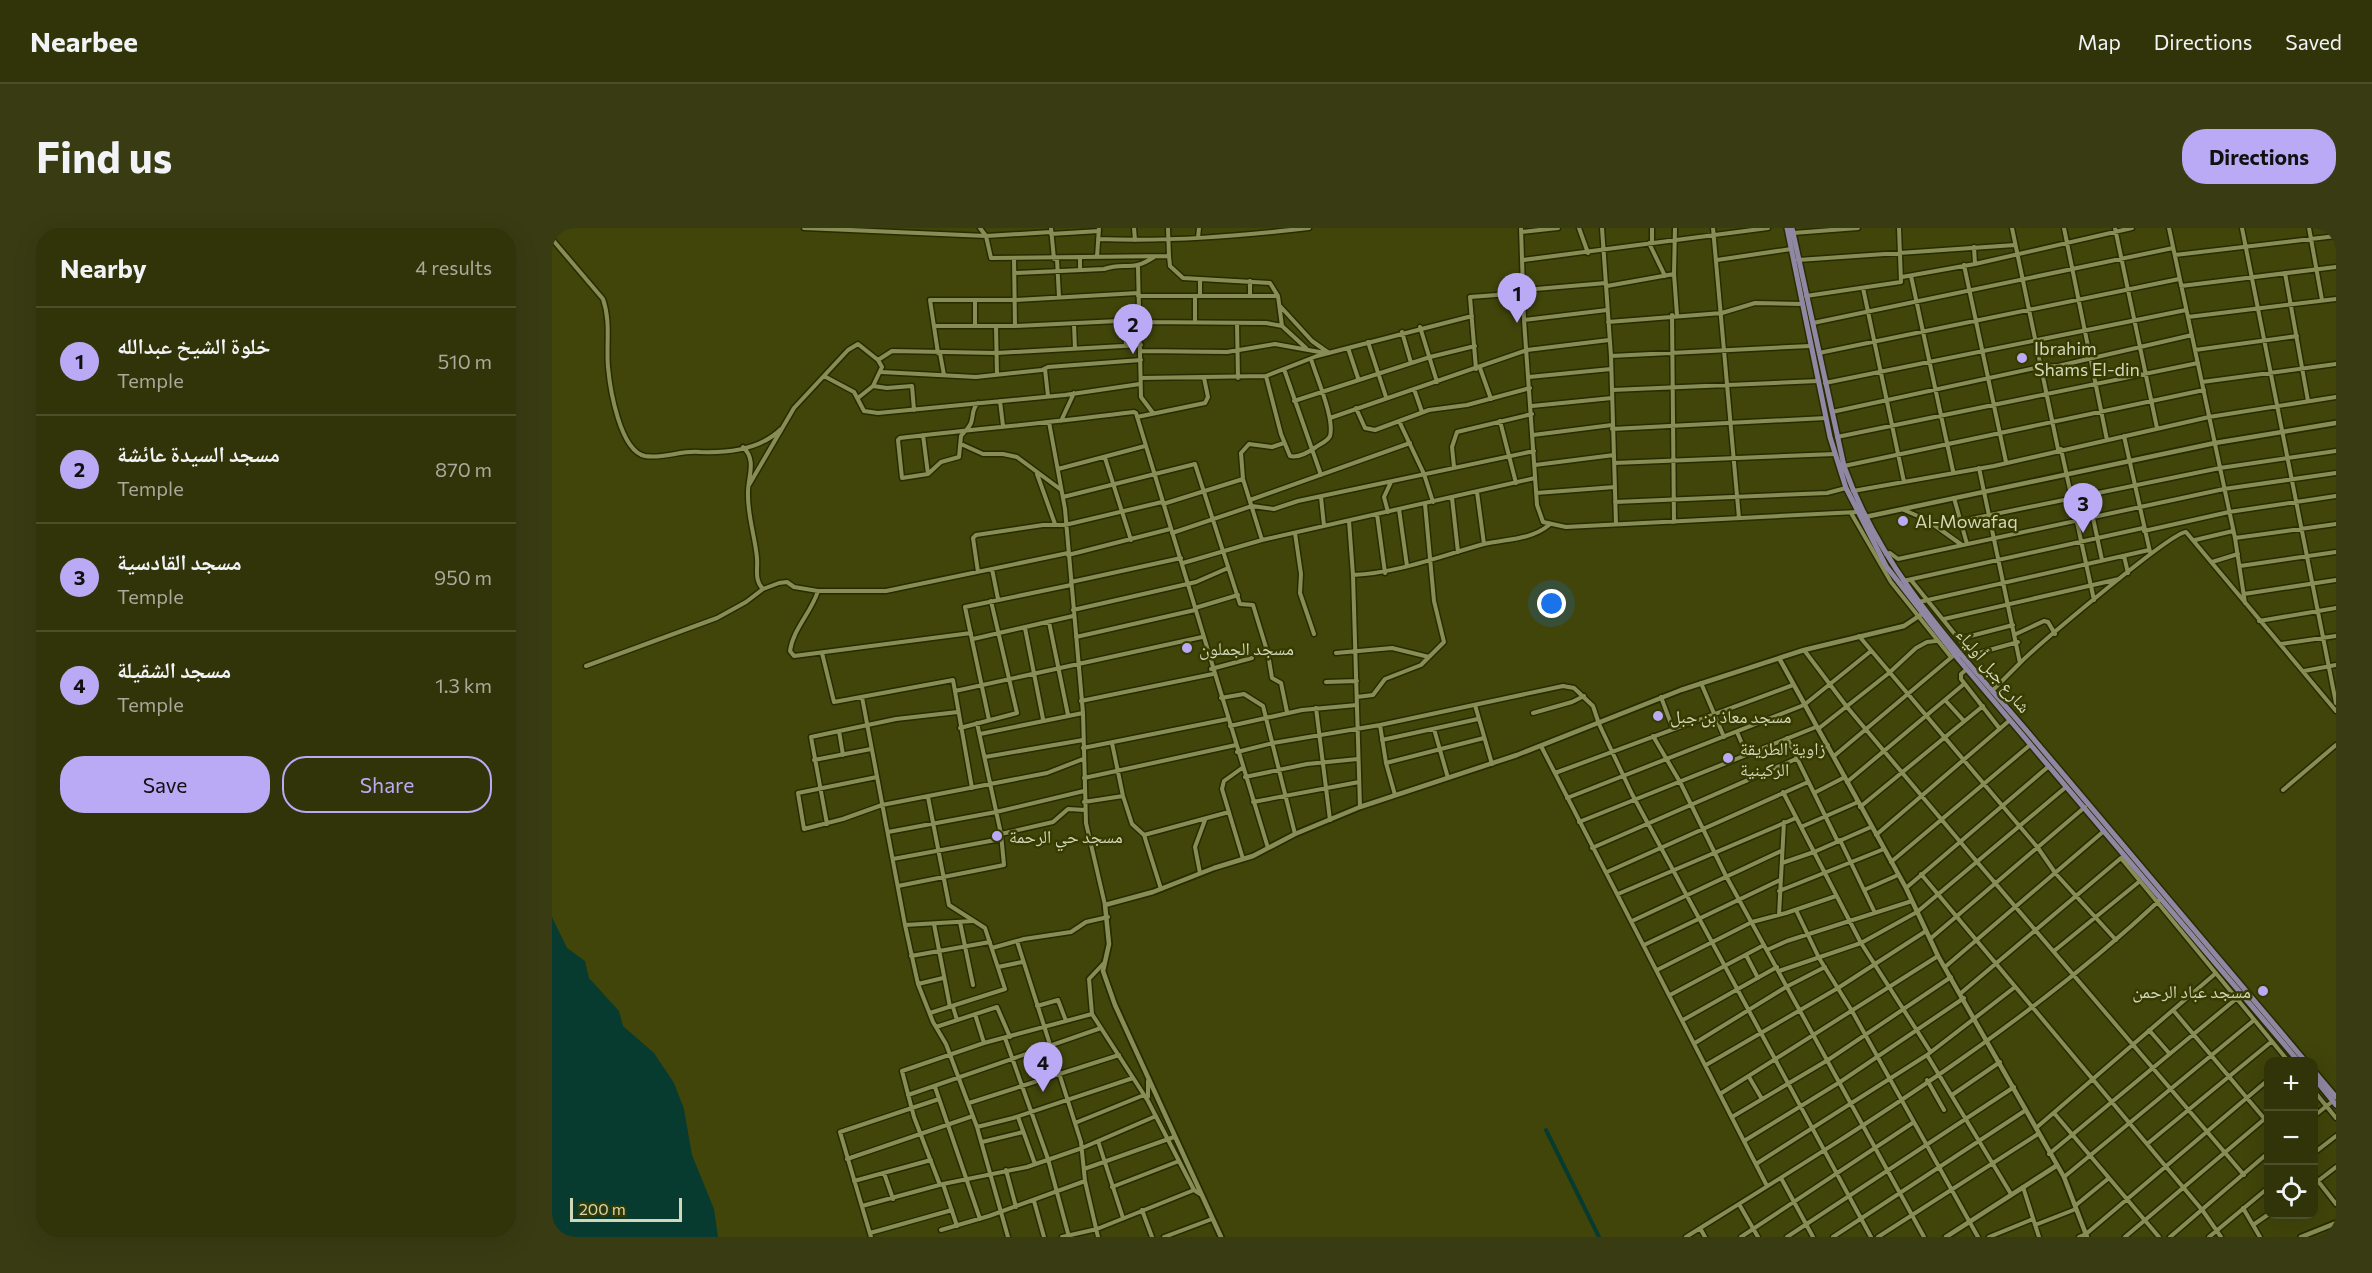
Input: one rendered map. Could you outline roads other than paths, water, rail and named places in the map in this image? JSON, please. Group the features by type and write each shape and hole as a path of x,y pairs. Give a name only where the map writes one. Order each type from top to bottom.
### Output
{"main road":[{"name":"شارع جبل أولياء","path":"1787,228 1810,345 1825,383 1836,437 1858,515 1918,602 2302,1057"},
{"name":"شارع جبل أولياء","path":"1792,230 1812,323 1818,381 1835,454 1858,515 1886,566 1920,616 1953,656 1968,669 2085,807 2159,900 2295,1057"},
{"path":"2318,1078 2335,1101"},
{"path":"2318,1083 2335,1101"}],"street":[{"path":"804,228 986,236 1099,230 1097,257"},
{"path":"918,228 921,234"},
{"path":"980,228 986,236 990,258 1169,256"},
{"path":"1011,228 1012,234"},
{"path":"1134,228 1135,240"},
{"path":"1168,228 1170,266 1181,278 1270,283 1278,296 1282,326"},
{"path":"1198,238 1199,228"},
{"path":"1098,239 1168,240 1309,228"},
{"path":"1549,525 1539,515 1536,493 1532,406 1524,320 1521,230 1558,228"},
{"path":"1579,228 1587,254"},
{"path":"1602,228 1611,356 1616,524"},
{"path":"1652,228 1651,243 1665,276"},
{"path":"1674,522 1675,228"},
{"path":"1713,228 1739,518"},
{"path":"1523,260 1587,254 1675,239 1714,237 1768,228"},
{"path":"1792,230 1858,228"},
{"path":"1806,297 1900,282 1902,277 1899,228"},
{"path":"2012,228 2052,423 2072,499 2094,600"},
{"path":"2064,228 2107,440"},
{"path":"1902,277 1975,264 2115,230 2132,228"},
{"path":"2169,228 2235,538 2245,604"},
{"path":"2242,228 2305,556 2336,703"},
{"path":"2309,228 2322,300"},
{"path":"2115,230 2157,428"},
{"path":"1051,231 1059,297"},
{"path":"2175,255 2336,236"},
{"path":"552,239 603,299 608,311 610,385 620,426 632,449 646,456 698,451 716,453 766,441 781,429"},
{"path":"1798,260 2015,244"},
{"path":"1973,247 1975,264"},
{"path":"1812,323 2173,248"},
{"path":"1717,260 1791,249"},
{"path":"1014,273 1057,272 1117,266 1138,267 1155,256"},
{"path":"1080,258 1080,270"},
{"path":"1014,259 1015,326"},
{"path":"1964,265 2006,462"},
{"path":"1138,267 1141,397 1153,413"},
{"path":"2181,286 2336,267"},
{"path":"2285,273 2308,401"},
{"path":"1491,399 1478,369 1471,296 1607,284 1674,274"},
{"path":"1911,276 1953,471"},
{"path":"1195,322 1200,279"},
{"path":"1815,354 2127,288 2180,279"},
{"path":"1250,281 1250,295"},
{"path":"1863,288 1904,482"},
{"path":"944,375 930,300 1015,300 1138,294 1278,296"},
{"path":"2188,318 2336,299"},
{"path":"975,300 975,326"},
{"path":"1608,322 1722,313 1755,303 1802,304"},
{"path":"1280,306 1312,341 1328,353"},
{"path":"1524,320 1607,310"},
{"path":"1825,383 2186,310"},
{"path":"825,376 852,391 865,411 879,413 914,410 1048,396 1140,381 1266,376 1328,353 1420,327 1472,316"},
{"path":"1125,321 1126,346"},
{"path":"934,326 1015,326 1125,321 1274,323 1282,326 1306,348"},
{"path":"1237,323 1238,378"},
{"path":"1074,324 1075,349"},
{"path":"996,326 997,375"},
{"path":"1420,327 1437,382"},
{"path":"1402,332 1411,363"},
{"path":"1831,412 2040,367 2056,367 2192,335"},
{"path":"2195,351 2297,336"},
{"path":"1330,418 1386,397 1478,369 1527,350 1609,340"},
{"path":"1368,342 1386,397"},
{"path":"749,485 794,408 856,344 878,360 881,372 873,386 858,398"},
{"path":"1141,351 1237,351 1275,344 1328,353"},
{"path":"878,360 892,351 996,353 1140,345"},
{"path":"1611,356 1810,345"},
{"path":"1294,400 1430,357 1475,346"},
{"path":"1348,348 1358,379"},
{"path":"1266,376 1284,443 1292,457 1311,450 1330,436 1330,418 1311,358"},
{"path":"881,372 976,377 1141,360"},
{"path":"1836,437 2198,363"},
{"path":"2202,382 2336,364"},
{"path":"1045,369 1048,396"},
{"path":"1284,369 1321,475"},
{"path":"1529,377 1611,369"},
{"path":"1137,417 1205,403 1208,397 1204,378"},
{"path":"1612,390 1818,381"},
{"path":"873,386 887,388 912,386 914,410"},
{"path":"1356,408 1364,426 1370,431 1422,412 1491,399 1530,388"},
{"path":"1414,389 1422,412"},
{"path":"1844,465 2204,390"},
{"path":"1061,421 1074,392"},
{"path":"1853,491 1979,468 2209,417 2336,397"},
{"path":"1532,406 1612,398"},
{"path":"1000,401 1003,426"},
{"path":"978,403 973,409 971,422 965,430 959,457 941,462 928,474 902,476 898,439 965,430 1134,412 1183,563 1211,669 1268,848"},
{"path":"1454,468 1452,443 1457,432 1532,414"},
{"path":"1533,435 1612,427 1673,427 1826,418"},
{"path":"1399,421 1424,474 1433,502"},
{"path":"1500,421 1516,483"},
{"path":"1049,422 1063,497 1079,663 1083,713 1084,802 1092,854 1108,917 1109,944 1103,971 1148,1081 1221,1237"},
{"path":"1353,575 1385,573 1484,544 1529,536 1549,525 1858,515 1904,510 2215,443 2336,423"},
{"path":"923,435 928,474"},
{"path":"2124,436 2149,551"},
{"path":"1262,540 1243,479 1240,457 1244,447 1252,444 1272,447 1284,443"},
{"path":"1250,500 1410,443"},
{"path":"961,444 984,454 1017,457 1061,489"},
{"path":"1058,469 1145,446"},
{"path":"742,447 751,463 749,512 758,559 757,581 763,589"},
{"path":"586,666 717,618 746,602 763,589 787,582 794,587 818,591 886,591 1171,531 1213,520 1252,506 1274,509 1534,451"},
{"path":"1961,521 2220,468 2287,456 2336,451"},
{"path":"1614,463 1735,460 1835,454"},
{"path":"1535,465 1614,455"},
{"path":"1105,458 1131,540"},
{"path":"1063,497 1195,464 1242,605 1253,605 1268,654 1272,678 1281,683 1287,712"},
{"path":"1979,468 2018,642 2020,663"},
{"path":"1036,472 1055,524"},
{"path":"1885,554 1890,553 1898,559 2224,489 2336,473"},
{"path":"1183,563 1262,540 1535,478"},
{"path":"978,572 973,536 1055,524 1065,525 1162,503 1243,479"},
{"path":"1388,512 1384,497 1392,481"},
{"path":"1536,493 1615,487"},
{"path":"1615,502 1827,493 1846,488"},
{"path":"1477,491 1484,544"},
{"path":"1903,582 2097,538 2229,512 2336,496"},
{"path":"1321,497 1324,526"},
{"path":"1452,498 1458,552"},
{"path":"1954,498 1965,545"},
{"path":"1357,697 1373,695 1385,679 1418,666 1441,646 1444,637 1434,601 1425,504"},
{"path":"1399,509 1407,566"},
{"path":"1904,510 1965,545"},
{"path":"1377,514 1385,573"},
{"path":"1834,756 1953,656 1937,640 1891,582 1858,515"},
{"path":"2092,518 2102,560"},
{"path":"1349,520 1356,651 1360,807"},
{"path":"2235,538 2336,524"},
{"path":"2172,525 2176,534"},
{"path":"2195,540 2233,531"},
{"path":"1992,691 2020,663 2123,578 2149,551 2176,534 2186,532 2336,711"},
{"path":"1295,533 1301,574 1300,593 1314,634"},
{"path":"1918,602 2149,551"},
{"path":"2240,566 2336,552"},
{"path":"2212,562 2238,554"},
{"path":"2124,556 2128,573"},
{"path":"989,720 965,607 1181,558"},
{"path":"1073,610 1188,584 1228,568"},
{"path":"992,569 998,599"},
{"path":"1944,619 2123,578"},
{"path":"1911,580 1970,652 1975,654 2018,642"},
{"path":"2244,594 2336,580"},
{"path":"818,591 812,607 794,636 790,651 797,657 971,633"},
{"path":"1076,637 1195,609 1238,595"},
{"path":"960,728 1017,714 991,601"},
{"path":"2259,621 2336,608"},
{"path":"973,639 1073,616"},
{"path":"1105,905 1161,889 1244,859 1295,834 1360,807 1492,764 1701,683 1804,650 1904,626 1920,616"},
{"path":"2016,634 2044,621 2048,622 2055,634"},
{"path":"1049,622 1068,715"},
{"path":"1959,639 2014,625"},
{"path":"1025,628 1043,720"},
{"path":"1859,636 1906,695 2038,848 2056,874 2116,940"},
{"path":"2280,644 2336,636"},
{"path":"955,691 1202,637"},
{"path":"1579,822 1817,728 1889,674 1921,644 1937,640"},
{"path":"1336,653 1399,649 1429,657"},
{"path":"1804,650 1865,729 2153,1067 2224,1154 2244,1174"},
{"path":"1567,798 1804,705 1871,651"},
{"path":"822,653 832,700 862,697 952,680 972,788"},
{"path":"1211,669 1252,658"},
{"path":"1779,658 1906,888 1938,956 1976,1017 2049,1154 2064,1177 2086,1236"},
{"path":"2304,671 2336,666"},
{"path":"1968,669 1960,676 1964,684 2000,729"},
{"path":"1081,701 1213,674"},
{"path":"1326,682 1357,681"},
{"path":"1701,683 1724,737"},
{"path":"1814,793 1846,780 1964,684"},
{"path":"1971,692 1980,684"},
{"path":"1555,773 1793,685"},
{"path":"1238,752 1273,743 1380,725 1571,686 1593,706 1599,724 1624,775 1698,919 1871,1237"},
{"path":"1221,698 1247,695 1263,706 1295,834"},
{"path":"1533,713 1572,702 1584,696"},
{"path":"862,697 904,926 918,984 950,1053 977,1127 1008,1237"},
{"path":"1661,698 1673,729"},
{"path":"1945,700 1964,721"},
{"path":"1230,726 1287,712 1357,705"},
{"path":"1474,705 1492,764"},
{"path":"1801,828 1859,805 1983,706"},
{"path":"1316,708 1330,821"},
{"path":"827,824 810,738 838,730 958,712"},
{"path":"980,734 1083,713"},
{"path":"1382,740 1478,718"},
{"path":"1083,748 1228,719"},
{"path":"1876,836 2010,720"},
{"path":"898,886 943,879 1004,865 1001,836 977,723"},
{"path":"1380,725 1386,763 1395,795"},
{"path":"1434,729 1448,778"},
{"path":"838,730 843,755"},
{"path":"1737,732 1747,755"},
{"path":"1653,736 1680,782 1726,876 1786,987 1815,1035 1924,1237"},
{"path":"1386,763 1484,738"},
{"path":"1787,738 1875,914"},
{"path":"985,756 1083,740"},
{"path":"1112,743 1123,796 1132,824 1144,835 1161,889"},
{"path":"1891,862 2031,744"},
{"path":"1084,778 1236,745"},
{"path":"1592,848 1828,745"},
{"path":"2283,790 2336,745"},
{"path":"1541,746 1767,1186"},
{"path":"814,760 871,749"},
{"path":"877,777 798,793 804,829 827,824 882,805 1047,773 1083,759"},
{"path":"1245,777 1323,762 1358,759"},
{"path":"1906,888 2049,766"},
{"path":"1242,768 1228,777 1222,786 1244,859"},
{"path":"1253,802 1359,782"},
{"path":"1607,872 1808,782"},
{"path":"1683,1020 1758,978 1778,969 1861,943 1917,912 2067,787"},
{"path":"888,832 996,812 1084,791"},
{"path":"1783,792 1861,943 2011,1194"},
{"path":"1084,802 1123,796"},
{"path":"928,797 943,879 951,907 985,928 1005,990 930,1013"},
{"path":"1930,939 2085,807"},
{"path":"893,859 1001,836 1053,822 1068,809 1085,810"},
{"path":"1144,835 1229,812"},
{"path":"1618,894 1796,818"},
{"path":"1200,873 1196,847 1205,820"},
{"path":"1779,915 1784,822"},
{"path":"1782,863 1814,852 1871,827"},
{"path":"1945,967 2104,831"},
{"path":"1779,891 1884,849"},
{"path":"1632,921 1781,851"},
{"path":"1686,1237 1989,1041 2116,940 2159,900 2140,881 2123,856 1961,993"},
{"path":"1921,874 1955,918 2203,1211 2221,1237"},
{"path":"1864,890 1898,875"},
{"path":"1644,945 1780,880"},
{"path":"2054,951 2140,881"},
{"path":"1658,970 1752,922 1836,896"},
{"path":"1767,950 1912,901"},
{"path":"1796,910 1819,958 1902,1098 1978,1237"},
{"path":"992,948 1017,941 1067,933 1086,922 1108,917"},
{"path":"904,926 974,921"},
{"path":"960,922 974,985"},
{"path":"934,924 943,978 957,1020"},
{"path":"1706,1065 1838,988 1926,931"},
{"path":"1017,941 1082,1148 1085,1181 1098,1237"},
{"path":"911,956 990,942"},
{"path":"1670,995 1764,945"},
{"path":"1746,955 1758,978"},
{"path":"1720,1094 1938,956"},
{"path":"998,967 1022,962"},
{"path":"1105,963 1089,979 1092,1014 1148,1101 1194,1190 1200,1194"},
{"path":"1695,1043 1786,987 1825,967"},
{"path":"1878,1237 1952,1190 2037,1131 2054,1113 2219,971 2236,999 2284,1057"},
{"path":"1732,1117 1866,1036 1951,977"},
{"path":"918,984 943,978"},
{"path":"1756,1164 1890,1079 2015,987"},
{"path":"1744,1141 1840,1082 1914,1029 1964,998"},
{"path":"2049,1154 2236,999"},
{"path":"1036,1006 1058,1000 1066,1021"},
{"path":"936,1027 998,1008 1013,1061 1048,1159 1069,1236"},
{"path":"2173,1010 2246,1098 2264,1114"},
{"path":"975,1014 984,1043"},
{"path":"957,1226 920,1134 902,1071 950,1053 1092,1014"},
{"path":"2064,1177 2253,1021"},
{"path":"908,1095 1013,1061 1101,1028"},
{"path":"2149,1030 2169,1053"},
{"path":"2147,1144 2271,1042"},
{"path":"968,1103 1023,1088 1119,1055"},
{"path":"1952,1095 2000,1062"},
{"path":"1749,1077 1762,1099"},
{"path":"977,1127 1018,1117 1133,1078"},
{"path":"1928,1080 1944,1110"},
{"path":"1148,1081 1148,1101"},
{"path":"2079,1237 2086,1236 2127,1197 2264,1083"},
{"path":"935,1087 969,1179 980,1219"},
{"path":"1787,1237 2014,1087"},
{"path":"1075,1123 1144,1095"},
{"path":"2318,1097 2336,1118"},
{"path":"939,1099 841,1130 839,1134 871,1235 952,1210"},
{"path":"2318,1112 2335,1101"},
{"path":"1833,1237 2026,1110"},
{"path":"2054,1113 2159,1237"},
{"path":"847,1159 973,1116"},
{"path":"862,1206 942,1184 1035,1164 1082,1148 1156,1116"},
{"path":"1018,1117 1035,1164"},
{"path":"2125,1237 2264,1120"},
{"path":"1741,1237 1914,1122"},
{"path":"982,1142 1023,1132"},
{"path":"2318,1149 2336,1136"},
{"path":"1084,1169 1174,1137"},
{"path":"1098,1141 1123,1218"},
{"path":"2170,1237 2264,1156"},
{"path":"854,1181 931,1160"},
{"path":"1113,1187 1179,1161"},
{"path":"1946,1237 2056,1166"},
{"path":"2318,1180 2336,1167"},
{"path":"1006,1170 1016,1207"},
{"path":"884,1173 893,1199"},
{"path":"1780,1178 1813,1237"},
{"path":"2035,1226 2077,1207 2109,1178"},
{"path":"941,1230 1034,1201 1085,1181"},
{"path":"2318,1184 2334,1196 2336,1204"},
{"path":"2023,1187 2039,1237"},
{"path":"1062,1237 1097,1229 1194,1190"},
{"path":"2209,1237 2264,1191"},
{"path":"1034,1201 1044,1237"},
{"path":"1739,1203 1758,1237"},
{"path":"2243,1209 2260,1237"},
{"path":"1142,1210 1152,1237"},
{"path":"1164,1237 1212,1219"},
{"path":"1989,1237 2033,1219"},
{"path":"2253,1225 2264,1219"},
{"path":"2301,1237 2336,1223"},
{"path":"1700,1228 1705,1237"}],"water":[{"path":"552,917 567,948 585,961 589,978 619,1011 623,1026 654,1053 674,1083 684,1109 692,1155 714,1209 718,1237 552,1237"}],"waterway":[{"path":"1546,1130 1599,1237"}],"place":[{"name":"خلوة الشيخ عبدالله","path":"1517,323"},
{"name":"مسجد السيدة عائشة","path":"1133,354"},
{"name":"Ibrahim Shams El-din","path":"2022,358"},
{"name":"Al-Mowafaq","path":"1903,521"},
{"name":"مسجد القادسية","path":"2083,533"},
{"name":"مسجد الجملون","path":"1187,648"},
{"name":"مسجد معاذ بن جبل","path":"1658,716"},
{"name":"زاوية الطريقة الركينية","path":"1728,758"},
{"name":"مسجد حي الرحمة","path":"997,836"},
{"name":"مسجد عباد الرحمن","path":"2263,991"},
{"name":"مسجد الشقيلة","path":"1043,1092"}]}
